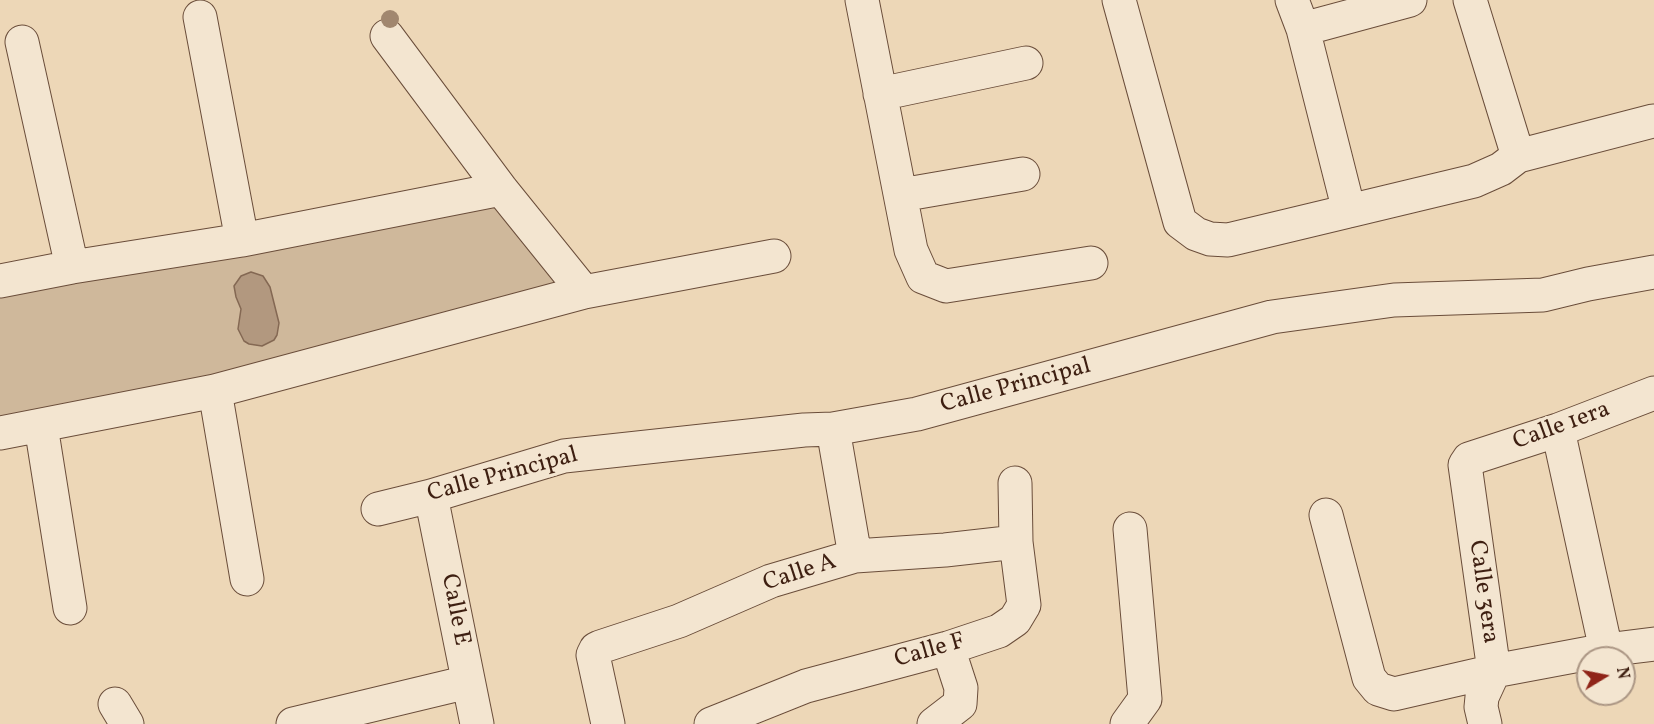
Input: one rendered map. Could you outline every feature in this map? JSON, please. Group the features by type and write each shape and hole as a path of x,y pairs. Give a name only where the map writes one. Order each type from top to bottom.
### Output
{"street":[{"path":"862,0 911,250 922,277 946,286 1091,262"},
{"path":"1119,0 1180,222 1196,234 1210,239 1228,240 1474,181 1502,170 1518,156 1653,121"},
{"path":"1349,211 1297,14 1410,0"},
{"path":"1470,0 1518,156"},
{"path":"200,17 242,240"},
{"path":"387,36 501,189 584,292"},
{"path":"22,42 72,267"},
{"path":"880,94 1026,63"},
{"path":"901,195 1023,174"},
{"path":"0,281 242,240 501,189"},
{"path":"0,433 215,391 584,292 774,256"},
{"name":"Calle Principal","path":"378,509 431,496 564,456 804,430 833,429 917,414 1272,317 1394,300 1543,295 1654,272"},
{"path":"215,391 247,579"},
{"name":"Calle 1era","path":"1469,459 1558,430 1654,393"},
{"path":"41,426 69,608"},
{"path":"833,429 855,556"},
{"path":"1558,430 1605,646"},
{"name":"Calle 3era","path":"1469,459 1465,465 1465,473 1494,671 1482,697 1481,707 1485,724"},
{"name":"Calle F","path":"711,724 806,686 948,648 999,631 1015,620 1024,605 1016,542 1015,483"},
{"name":"Calle E","path":"431,496 477,724"},
{"path":"1326,515 1369,678 1378,689 1394,694 1494,671 1576,656"},
{"path":"1127,724 1146,699 1130,529"},
{"name":"Calle A","path":"608,724 593,655 600,647 680,621 771,581 855,556 1016,542"},
{"path":"1636,646 1654,644"},
{"path":"934,724 960,704 961,688 948,648"},
{"path":"292,724 468,682"}],"shaded area":[{"path":"500,201 558,279 551,291 280,362 0,418 0,295"},
{"path":"251,272 263,276 270,287 279,323 274,340 262,346 244,341 238,329 241,309 234,286 241,276"}]}
